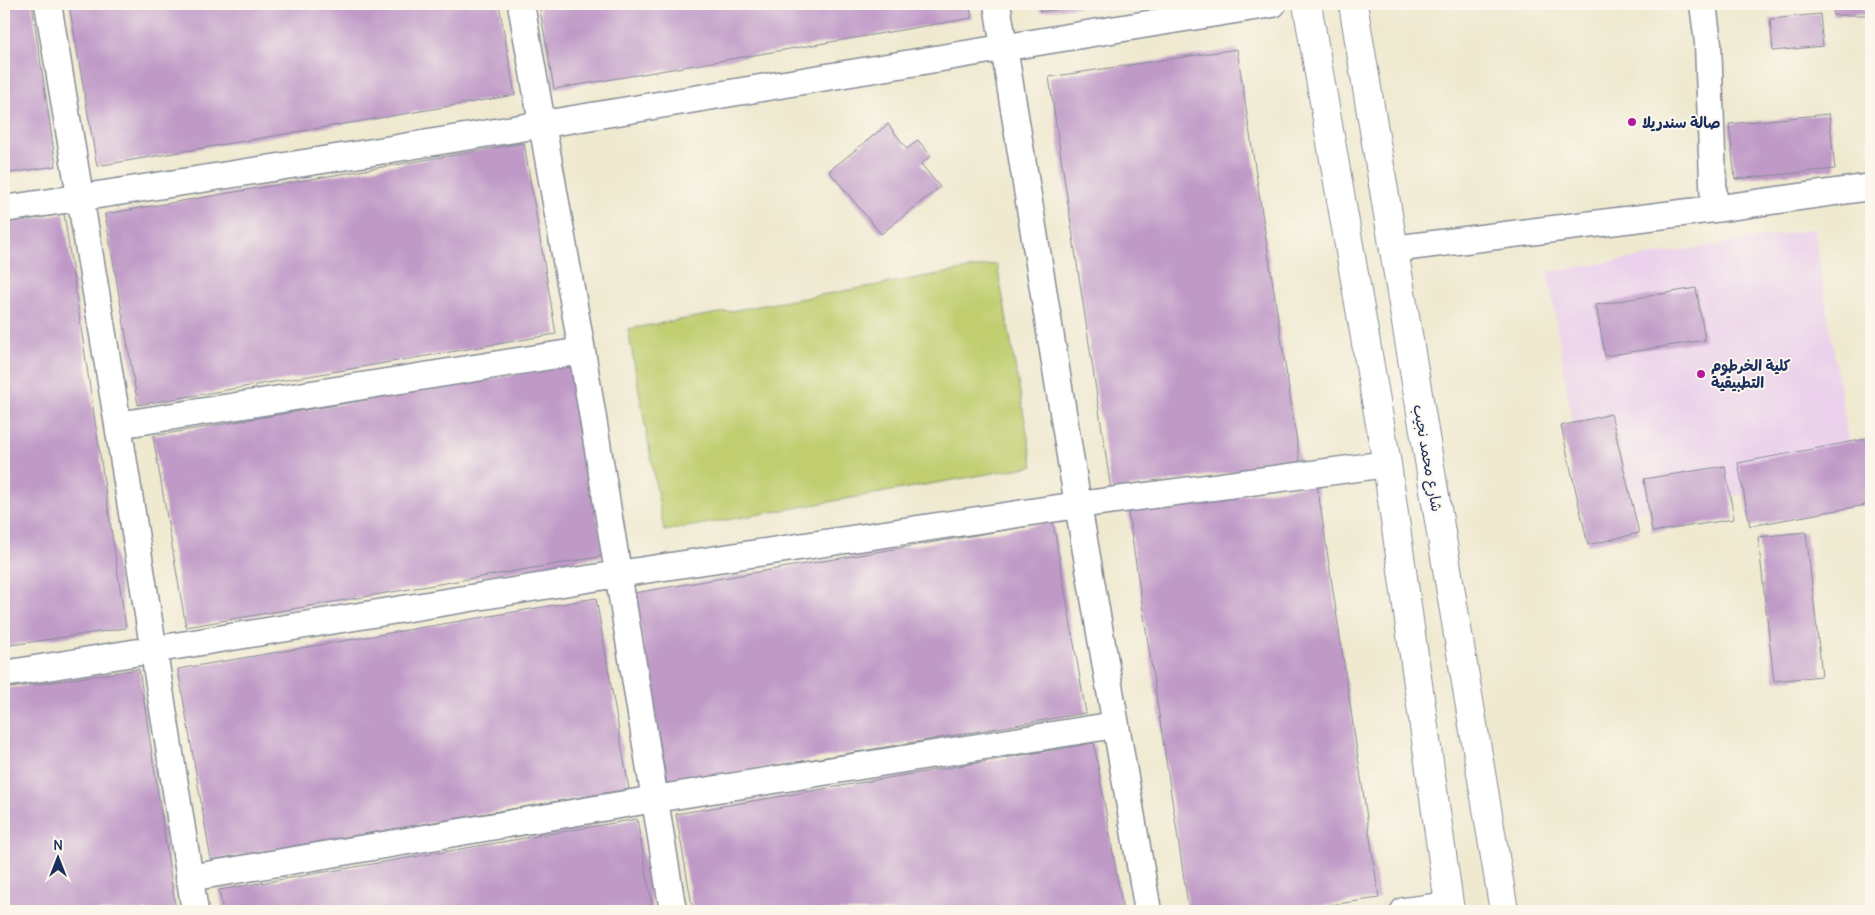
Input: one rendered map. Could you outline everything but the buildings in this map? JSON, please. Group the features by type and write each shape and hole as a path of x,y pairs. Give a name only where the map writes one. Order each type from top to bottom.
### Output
{"main road":[{"path":"1307,4 1387,464 1450,908"},
{"name":"شارع محمد نجيب","path":"1354,4 1504,911"}],"street":[{"path":"48,4 118,425 195,911"},
{"path":"521,4 582,350 672,911"},
{"path":"997,4 1078,505 1148,911"},
{"path":"4,209 543,124 1003,46 1273,4"},
{"path":"1703,4 1708,43 1714,209"},
{"path":"1393,249 1714,209 1871,187"},
{"path":"118,425 582,350"},
{"path":"4,674 618,574 1078,505 1387,464"},
{"path":"189,878 655,799 1115,725"},
{"path":"1404,911 1450,908"}],"shaded area":[{"name":"كلية الخرطوم التطبيقية","path":"1814,229 1854,476 1588,519 1548,272"}],"green space":[{"path":"997,264 1033,466 664,531 628,329"}],"place":[{"name":"صالة سندريلا","path":"1632,122"},
{"name":"كلية الخرطوم التطبيقية","path":"1701,374"}]}
